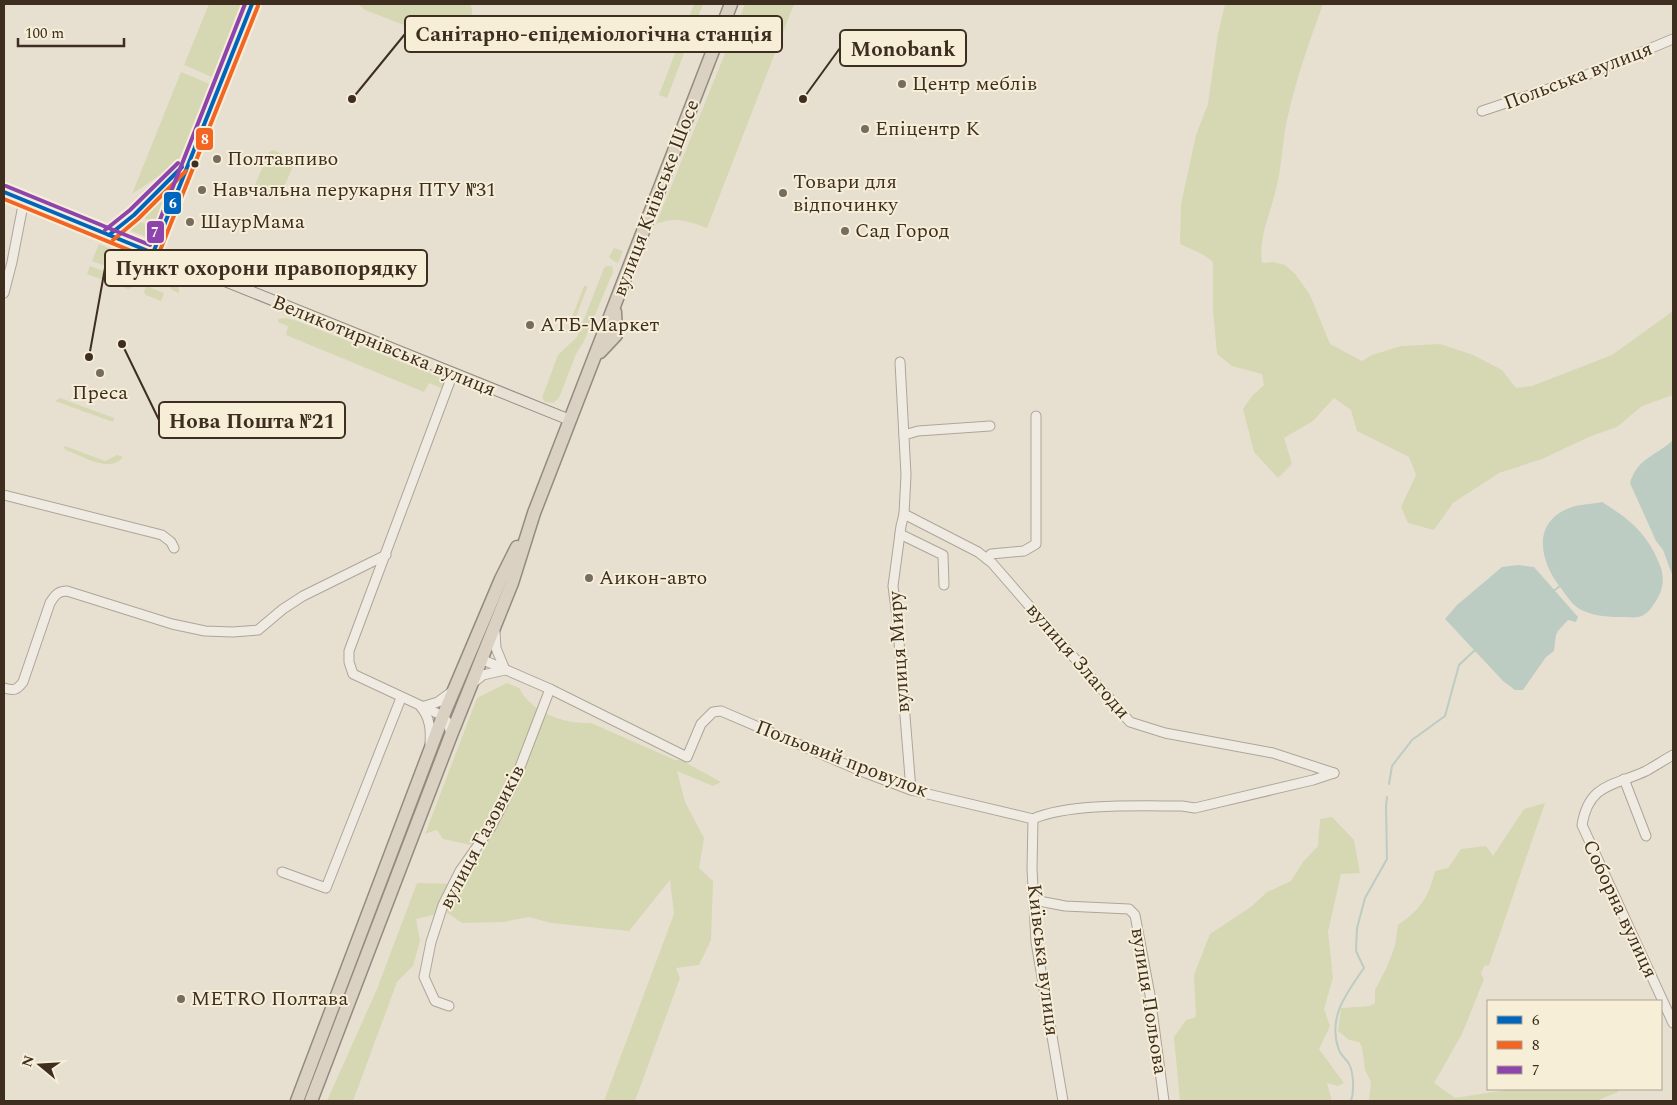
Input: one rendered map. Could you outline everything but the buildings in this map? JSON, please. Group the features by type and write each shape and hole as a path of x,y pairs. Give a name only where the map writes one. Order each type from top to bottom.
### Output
{"highway":[{"name":"вулиця Київське Шосе","path":"570,420 592,365 599,353 616,335 614,315 618,298 731,4"},
{"path":"311,1101 451,735 512,583 534,513 570,420"},
{"path":"297,1101 443,716 501,579 534,513"}],"main road":[{"path":"153,253 252,4"},
{"path":"109,235 134,215 190,160"},
{"name":"Великотирнівська вулиця","path":"4,192 570,420"}],"street":[{"name":"Польська вулиця","path":"1482,112 1572,82 1673,39"},
{"path":"4,293 24,200"},
{"name":"вулиця Миру","path":"900,362 906,475 904,514 894,586 910,790"},
{"path":"453,373 350,651 349,662 353,674 420,707 443,716 454,714 462,708"},
{"path":"987,559 991,554 1024,551 1036,544 1036,416"},
{"path":"904,435 918,431 990,426"},
{"path":"4,495 162,535 171,542 174,548"},
{"name":"вулиця Злагоди","path":"904,514 978,552 987,559 1130,722 1165,733 1273,753 1334,773"},
{"path":"900,534 943,555 944,585"},
{"path":"4,688 18,689 23,682 50,603 54,595 61,591 67,591 172,624 205,631 233,632 258,630 283,609 304,596 386,555"},
{"path":"461,672 471,663 481,659 481,626"},
{"path":"471,685 484,675 505,670 496,648 495,626"},
{"name":"Польовий провулок","path":"481,659 550,689 687,756 701,724 713,712 721,711 861,772 910,790 1037,817 1102,807 1182,806 1195,808 1313,780 1334,773"},
{"name":"вулиця Газовиків","path":"449,1006 434,1001 424,977 431,942 443,905 460,871 491,827 515,780 550,689"},
{"path":"420,707 438,702 454,690"},
{"path":"282,872 326,888 400,698"},
{"path":"420,707 428,717 430,750"},
{"path":"443,716 448,723 451,735"},
{"path":"1646,836 1624,779 1645,771 1673,755"},
{"name":"Соборна вулиця","path":"1624,779 1613,783 1590,800 1582,825 1670,1010 1673,1023"},
{"name":"Київська вулиця","path":"1037,817 1032,869 1036,942 1063,1101"},
{"name":"вулиця Польова","path":"1034,900 1065,906 1129,909 1135,916 1150,995 1164,1101"}],"green space":[{"path":"209,4 243,4 212,77 184,65"},
{"path":"358,4 470,4 472,16 466,33 462,38 451,43 365,10"},
{"path":"694,4 703,4 667,98 659,95"},
{"path":"745,4 794,4 707,228 682,220 669,220 656,224"},
{"path":"1225,4 1323,4 1303,61 1285,129 1278,180 1263,235 1261,254 1262,263 1273,262 1285,265 1296,275 1310,295 1330,344 1362,361 1372,355 1401,346 1440,344 1473,355 1502,370 1516,388 1532,386 1612,355 1673,311 1673,395 1642,406 1617,427 1591,436 1542,459 1499,473 1453,503 1434,530 1408,523 1401,507 1416,475 1409,457 1357,431 1351,410 1334,398 1313,421 1284,438 1292,464 1278,478 1254,452 1243,409 1252,396 1264,385 1262,374 1232,366 1217,354 1213,310 1213,262 1204,255 1180,244 1181,204 1196,135 1208,104 1218,34"},
{"path":"181,72 210,84 178,163 132,194"},
{"path":"273,150 295,162 280,196 277,198 256,188 255,185 269,152"},
{"path":"162,197 166,200 157,223 141,217"},
{"path":"135,220 155,228 151,239 127,229"},
{"path":"99,244 140,262 141,266 137,277 92,261"},
{"path":"614,248 623,251 618,263 609,257"},
{"path":"90,266 135,283 132,288 128,289 87,274"},
{"path":"612,266 613,272 584,341 576,354 559,398 553,403 545,402 542,398 558,355 577,337 604,268"},
{"path":"172,274 178,282 179,293 172,290 168,284"},
{"path":"146,286 164,293 161,301 146,295 144,292"},
{"path":"584,286 587,286 587,288 571,330 568,331 568,328"},
{"path":"286,318 447,380 443,389 429,383 424,392 286,335 288,326 278,322 278,319"},
{"path":"60,398 114,418 113,422 55,401"},
{"path":"65,446 105,461 117,455 123,457 117,462 103,464 66,450"},
{"path":"507,683 519,688 532,704 550,715 570,721 591,723 675,760 681,760 721,782 713,786 677,771 685,802 704,838 699,868 713,881 711,940 699,965 676,968 680,978 635,1101 604,1101 674,914 670,880 629,931 551,923 529,917 503,922 462,923 446,912 416,919 420,941 413,966 397,982 353,1101 327,1101 377,989 417,883 462,884 485,848 443,839 437,830 425,834 477,698"},
{"path":"1545,803 1489,965 1484,966 1481,974 1484,979 1462,1034 1434,1083 1455,1098 1507,1090 1618,1090 1618,1092 1596,1101 1369,1101 1371,1082 1365,1070 1362,1047 1359,1042 1349,1040 1338,1031 1341,1008 1370,1006 1375,1003 1375,990 1395,946 1398,925 1418,908 1430,888 1435,871 1448,868 1461,849 1486,846 1493,856 1524,809"},
{"path":"1332,817 1354,840 1360,873 1341,874 1328,932 1333,978 1324,1009 1330,1026 1319,1049 1344,1083 1338,1086 1327,1083 1332,1101 1180,1101 1174,1037 1186,1020 1196,1017 1194,975 1210,934 1252,906 1267,892 1291,881 1303,862 1318,846 1320,819"}],"shaded area":[{"path":"1673,440 1673,577 1663,550 1656,541 1630,483 1633,474 1642,462"},
{"path":"1602,502 1622,515 1638,529 1651,546 1661,568 1663,582 1661,591 1657,600 1643,616 1608,617 1582,610 1569,599 1553,577 1548,566 1543,543 1545,532 1550,522 1559,513 1572,507"},
{"path":"1518,565 1534,567 1578,617 1576,622 1568,620 1558,631 1554,651 1546,657 1523,690 1515,690 1503,681 1445,619 1457,605 1502,567"}],"waterway":[{"path":"1552,592 1560,586"},
{"path":"1389,784 1392,766 1412,740 1445,716 1459,665 1476,649"},
{"path":"1351,1101 1353,1089 1352,1074 1349,1064 1339,1050 1335,1027 1340,1007 1364,968 1356,951 1357,928 1365,898 1387,859 1387,797"}],"transit line":[{"name":"7","path":"6,186 150,245 245,4"},
{"name":"6","path":"4,192 153,253 252,4"},
{"name":"8","path":"4,199 151,259 157,258 258,6"},
{"name":"7","path":"105,230 130,210 178,163"},
{"name":"6","path":"109,235 134,215 182,167"},
{"name":"8","path":"113,240 138,219 186,171"}],"place":[{"name":"Центр меблів","path":"902,84"},
{"name":"Санітарно-епідеміологічна станція","path":"352,99"},
{"name":"Monobank","path":"803,99"},
{"name":"Епіцентр К","path":"865,129"},
{"name":"Полтавпиво","path":"217,159"},
{"name":"Навчальна перукарня ПТУ №31","path":"202,190"},
{"name":"Товари для відпочинку","path":"783,193"},
{"name":"ШаурМама","path":"190,222"},
{"name":"Сад Город","path":"845,231"},
{"name":"АТБ-Маркет","path":"530,325"},
{"name":"Нова Пошта №21","path":"122,344"},
{"name":"Пункт охорони правопорядку","path":"89,357"},
{"name":"Преса","path":"100,373"},
{"name":"Аикон-авто","path":"589,578"},
{"name":"METRO Полтава","path":"181,999"}]}
